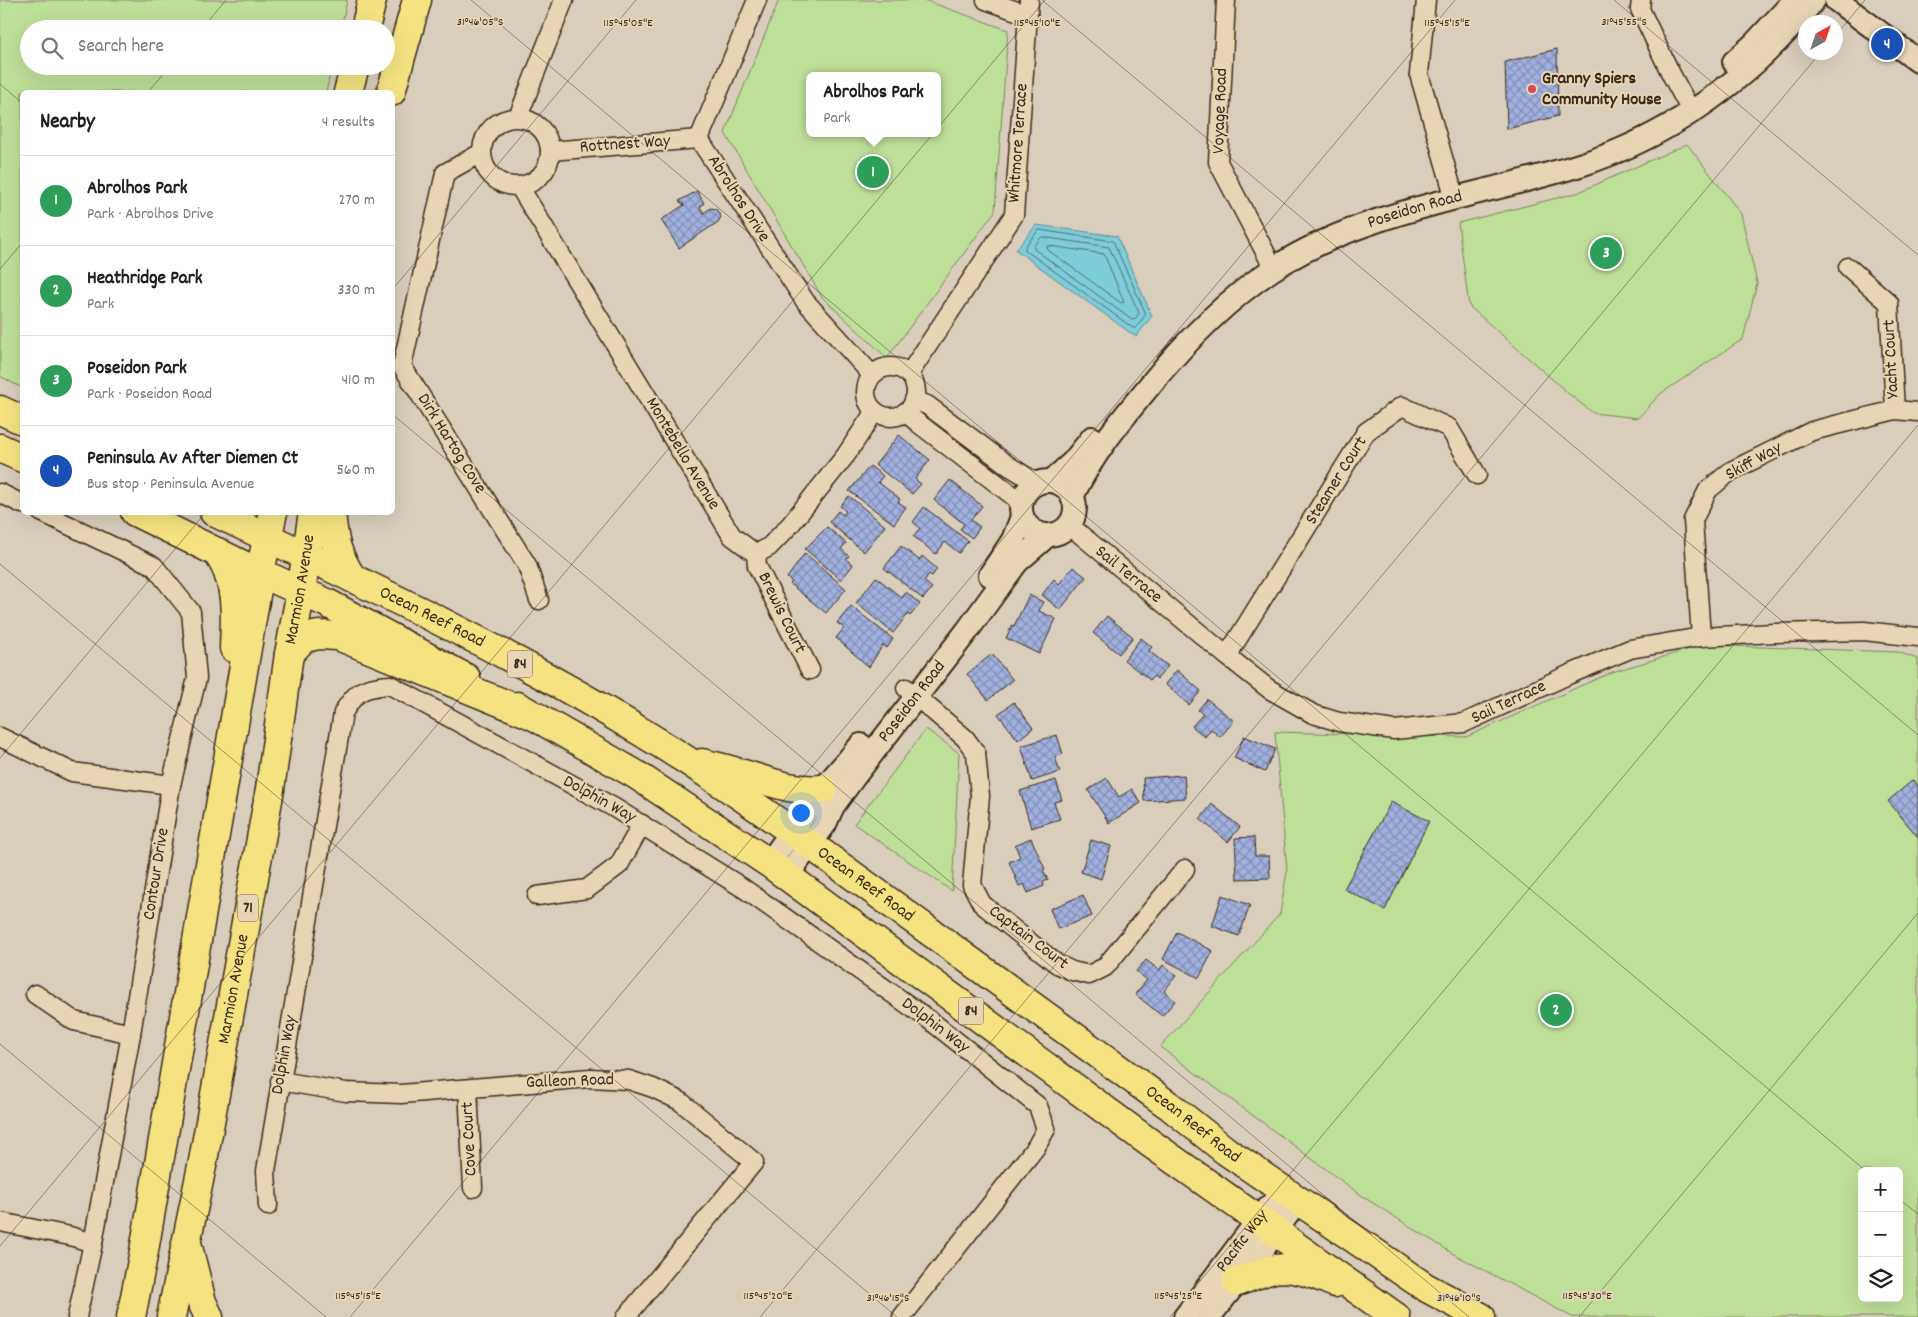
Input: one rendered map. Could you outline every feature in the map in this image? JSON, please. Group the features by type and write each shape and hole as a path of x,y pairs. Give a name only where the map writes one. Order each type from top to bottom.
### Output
{"main road":[{"path":"367,20 372,0"},
{"path":"392,90 417,0"},
{"path":"349,90 353,75"},
{"path":"0,410 20,419"},
{"path":"0,448 20,457"},
{"name":"Ocean Reef Road","path":"141,515 327,602 537,717 635,774 778,869 1142,1137 1396,1317"},
{"name":"Ocean Reef Road","path":"227,515 270,525 306,556 506,656 642,732 801,837 1170,1107 1226,1151 1425,1287 1481,1317"},
{"name":"Marmion Avenue","path":"171,1317 203,1161 270,789 289,654 302,591 313,515"},
{"path":"331,515 332,530 338,555 352,578"},
{"path":"131,1317 146,1241 260,572 270,525"},
{"path":"216,829 208,779 230,673 235,618 228,573 218,552"},
{"path":"289,654 304,638 319,635 338,636 537,717"},
{"path":"684,759 737,772 783,787 807,791 823,789"},
{"path":"186,1241 202,1302 210,1317"},
{"path":"1237,1282 1271,1269 1279,1268 1311,1274 1366,1296"}],"street":[{"path":"518,117 564,0"},
{"name":"Abrolhos Drive","path":"756,0 699,139 805,302 872,375"},
{"path":"986,0 1029,8"},
{"name":"Voyage Road","path":"1226,0 1218,162 1271,262"},
{"path":"1426,0 1419,74 1453,193"},
{"path":"1641,0 1640,9 1688,107"},
{"name":"Poseidon Road","path":"1688,107 1715,78 1754,44 1795,0"},
{"name":"Poseidon Road","path":"1044,482 1073,462 1167,342 1190,316 1218,292 1271,262 1333,223 1372,209 1453,193 1580,151 1618,137 1653,120 1721,93 1769,51 1814,0"},
{"path":"1836,0 1918,61"},
{"path":"1856,0 1918,48"},
{"name":"Whitmore Terrace","path":"908,374 1014,215 1029,8"},
{"path":"518,117 530,120 540,127 547,137 550,151 549,163 543,173 534,181 519,186 507,185 496,180 488,172 482,161 481,153 482,141 488,131 497,123 508,118 518,117"},
{"name":"Rottnest Way","path":"550,151 699,139"},
{"name":"Dirk Hartog Cove","path":"481,153 445,173 402,366 527,565 539,600"},
{"name":"Montebello Avenue","path":"519,186 732,536 756,554"},
{"name":"Poseidon Road","path":"1072,496 1092,459 1170,361 1201,327 1271,262"},
{"name":"Yacht Court","path":"1848,267 1889,303 1895,410"},
{"path":"890,366 902,369 913,380 916,388 910,406 899,415 888,416 875,411 868,403 866,393 867,384 872,375 882,368 890,366"},
{"path":"927,405 1009,466 1044,482 1064,486 1072,496 1075,511 1069,525 1059,532 1048,535 1032,530 1022,509 996,482 918,423 910,406 927,405"},
{"name":"Steamer Court","path":"1227,656 1366,432 1402,406 1449,428 1478,475"},
{"name":"Skiff Way","path":"1701,637 1693,520 1708,490 1731,471 1812,431 1895,410 1918,412"},
{"path":"756,554 769,547 790,525 846,455 875,411"},
{"path":"1022,509 1028,489 1044,482"},
{"path":"0,494 20,503"},
{"name":"Poseidon Road","path":"801,837 824,824 833,806 1004,555 1013,540 1022,509"},
{"name":"Contour Drive","path":"47,515 154,566 191,612 197,678 171,785 131,1034 78,1317"},
{"name":"Sail Terrace","path":"1069,525 1227,656 1269,688 1313,714 1339,722 1394,730 1464,723 1630,649 1701,637 1864,631 1918,637"},
{"name":"Poseidon Road","path":"778,869 801,837 823,789 967,632 1017,562 1048,535"},
{"name":"Brewis Court","path":"756,554 758,566 810,670"},
{"name":"Dolphin Way","path":"268,1206 266,1171 343,713 353,696 371,687 390,685 642,824 743,888 900,999 1038,1106 1046,1129 1036,1147 902,1317"},
{"name":"Captain Court","path":"911,693 965,738 976,753 980,796 972,885 982,904 1057,964 1072,971 1090,975 1105,966 1184,869"},
{"path":"0,737 72,772 171,785"},
{"path":"537,896 587,889 619,865 642,824"},
{"path":"36,994 74,1021 131,1034"},
{"name":"Galleon Road","path":"280,1081 346,1092 401,1094 590,1078 629,1080 653,1088 680,1101 754,1162 626,1317"},
{"name":"Cove Court","path":"468,1089 473,1188"},
{"name":"Pacific Way","path":"1185,1317 1267,1225 1291,1195"},
{"path":"0,1222 70,1236 93,1244"},
{"name":"Pacific Way","path":"1209,1317 1237,1282 1267,1225"}],"green space":[{"path":"0,0 347,0 343,20 20,20 20,75 330,75 326,90 20,90 20,387 0,376"},
{"path":"779,0 924,0 1008,30 995,211 887,358 822,297 725,133"},
{"path":"1687,144 1741,214 1757,283 1743,339 1660,394 1638,418 1593,413 1469,306 1458,223 1577,193"},
{"path":"1704,645 1898,652 1918,659 1918,1317 1572,1317 1452,1253 1365,1198 1160,1047 1280,914 1287,871 1275,732 1466,737 1612,672"},
{"path":"926,729 959,753 952,891 854,824"}],"water":[{"path":"1036,225 1117,236 1152,316 1136,337 1016,250"}],"building":[{"name":"Granny Spiers Community House","path":"1557,49 1558,116 1507,129 1505,62"},
{"path":"697,191 704,203 700,207 704,213 710,208 716,209 721,217 718,222 679,248 661,220 684,205 679,201"},
{"path":"899,435 930,460 915,479 921,484 912,494 875,465"},
{"path":"870,466 883,476 878,482 900,499 898,502 906,507 894,524 849,491"},
{"path":"950,480 982,506 971,520 980,527 972,538 960,529 964,524 934,500"},
{"path":"849,496 885,526 864,552 829,522 838,511 843,515 846,511 840,506"},
{"path":"924,507 968,541 959,553 945,542 936,554 913,536 920,528 913,522"},
{"path":"827,527 846,543 841,549 849,556 846,559 853,565 841,580 805,549"},
{"path":"901,546 919,560 922,556 937,569 932,576 929,574 924,581 932,588 923,599 884,568"},
{"path":"805,553 846,589 826,613 790,584 792,582 787,578"},
{"path":"1073,567 1086,577 1060,610 1042,595 1054,579 1059,584"},
{"path":"876,577 902,598 906,592 920,604 910,616 908,614 893,633 856,603"},
{"path":"1029,595 1043,602 1039,611 1056,619 1039,654 1006,638"},
{"path":"851,606 893,639 887,648 883,645 869,667 836,638 844,628 837,623"},
{"path":"1107,616 1133,637 1119,654 1093,633"},
{"path":"1141,638 1152,647 1149,651 1168,666 1157,679 1154,676 1150,680 1124,660"},
{"path":"992,654 1013,680 988,700 967,674"},
{"path":"1177,670 1201,691 1189,705 1165,684"},
{"path":"1207,699 1234,721 1220,737 1211,729 1205,737 1192,726 1203,714 1198,710"},
{"path":"1014,702 1033,728 1018,740 998,714"},
{"path":"1057,735 1063,754 1055,757 1060,772 1032,781 1021,746"},
{"path":"1244,736 1275,749 1265,772 1234,758"},
{"path":"1184,775 1186,798 1144,801 1143,778"},
{"path":"1107,778 1119,797 1132,789 1141,803 1109,823 1088,790"},
{"path":"1056,780 1062,800 1054,802 1060,819 1031,828 1020,791"},
{"path":"1913,780 1918,786 1918,837 1888,801"},
{"path":"1391,802 1429,821 1385,910 1344,889"},
{"path":"1212,804 1240,827 1228,842 1200,819"},
{"path":"1254,837 1255,856 1269,856 1270,878 1237,879 1235,838"},
{"path":"1031,838 1048,880 1043,882 1044,886 1028,893 1024,884 1019,886 1009,862 1020,857 1015,845"},
{"path":"1091,840 1111,846 1101,879 1081,872"},
{"path":"1083,895 1092,916 1058,929 1050,909"},
{"path":"1222,895 1250,905 1239,936 1212,926"},
{"path":"1177,932 1213,951 1199,978 1163,959"},
{"path":"1146,960 1159,970 1163,965 1176,976 1164,991 1175,1001 1162,1016 1135,994 1147,980 1136,971"}],"place":[{"name":"Peninsula Av After Diemen Ct","path":"1887,44"},
{"name":"Granny Spiers Community House","path":"1532,89"},
{"name":"Abrolhos Park","path":"873,172"},
{"name":"Poseidon Park","path":"1606,253"},
{"name":"Heathridge Park","path":"1556,1010"}]}
